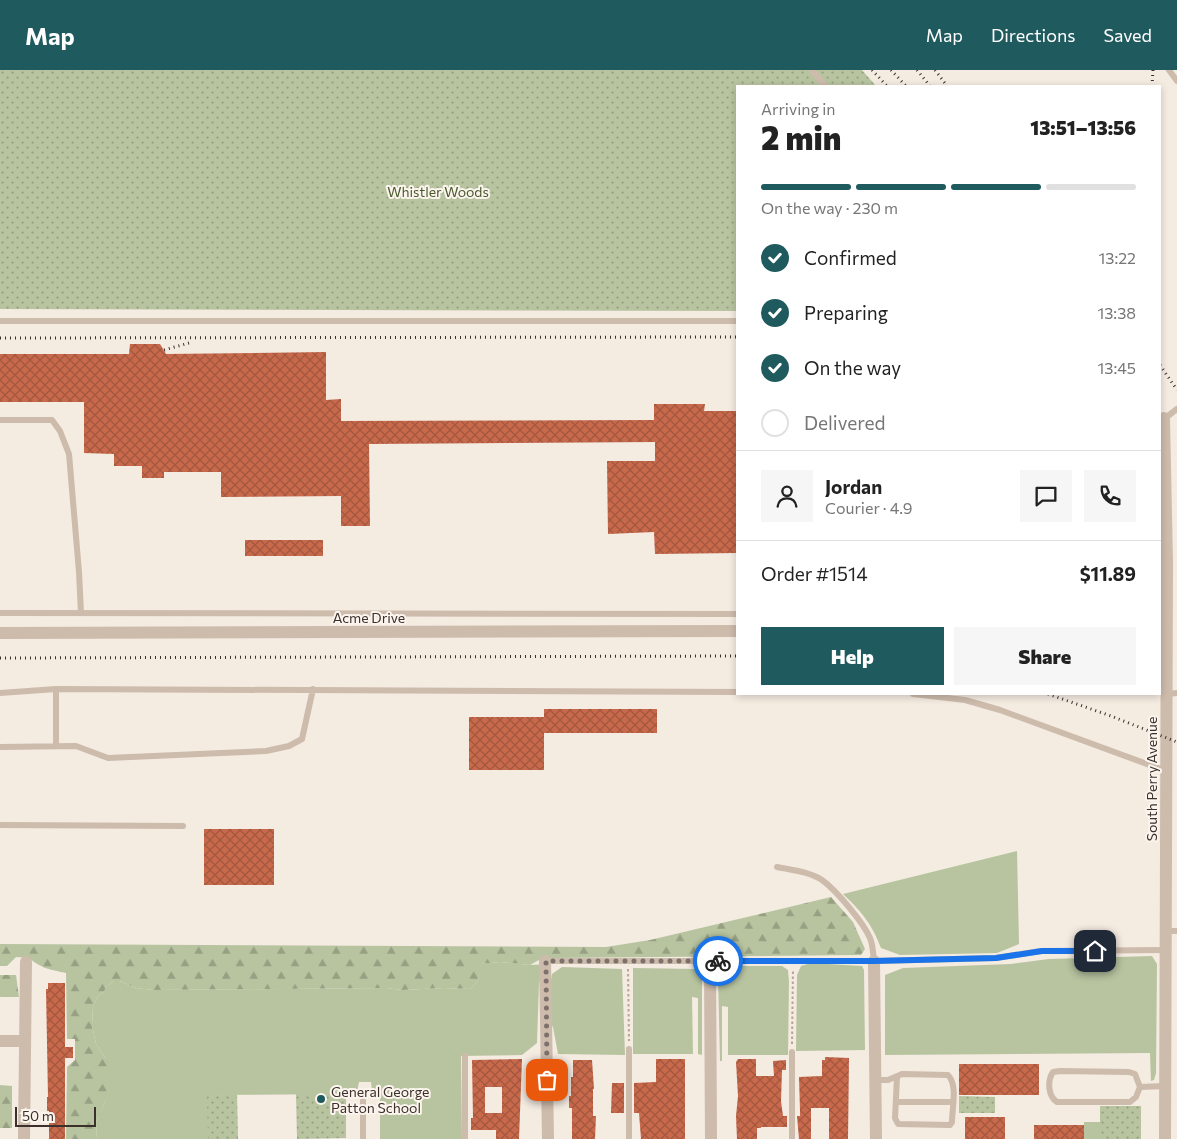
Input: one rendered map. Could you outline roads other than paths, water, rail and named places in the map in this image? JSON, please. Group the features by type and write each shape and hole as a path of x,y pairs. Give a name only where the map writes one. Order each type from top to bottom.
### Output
{"street":[{"name":"South Perry Avenue","path":"1162,420 1163,658 1171,688 1166,771 1171,931 1165,950 1165,1139"},
{"name":"Acme Drive","path":"0,633 736,631"},
{"path":"546,961 548,1139"},
{"path":"710,961 711,1139"},
{"path":"874,961 876,1139"},
{"path":"24,1139 26,962"},
{"path":"0,1041 25,1041"}],"lane":[{"path":"812,70 824,85"},
{"path":"1169,70 1177,80"},
{"path":"0,321 736,321"},
{"path":"1162,420 1177,409"},
{"path":"0,420 52,420 60,431 69,454 81,613"},
{"path":"0,613 736,614"},
{"path":"56,689 56,746"},
{"path":"0,693 56,689 736,692"},
{"path":"0,747 76,746 108,758 266,751 289,746 302,739 313,689"},
{"path":"922,695 965,700 1000,710 1166,771"},
{"path":"0,825 183,826"},
{"path":"777,867 810,874 822,880 847,906 869,936 873,946 874,961"},
{"path":"546,961 874,961 996,958 1042,951 1165,950"},
{"path":"629,1049 629,1139"},
{"path":"792,1052 792,1139"},
{"path":"465,1056 465,1139"},
{"path":"1060,1071 1130,1072 1135,1074 1140,1087 1136,1097 1130,1102 1057,1102 1050,1093 1050,1076 1053,1072 1060,1071"},
{"path":"875,1080 888,1080 897,1078 902,1074 948,1075 952,1079 953,1086 952,1122 950,1125 898,1124 895,1118 897,1078"},
{"path":"1140,1087 1165,1086"},
{"path":"363,1101 363,1139"},
{"path":"896,1102 952,1102"}],"railway":[{"path":"872,70 886,85"},
{"path":"891,70 905,85"},
{"path":"917,70 929,85"},
{"path":"935,70 946,85"},
{"path":"1152,85 1153,70"},
{"path":"0,338 736,337"},
{"path":"164,350 189,343"},
{"path":"1161,366 1177,390"},
{"path":"0,658 736,656"},
{"path":"1051,695 1177,742"}],"place":[{"name":"General George Patton School","path":"321,1099"}],"park label":[{"name":"Whistler Woods","path":"438,191"}]}
